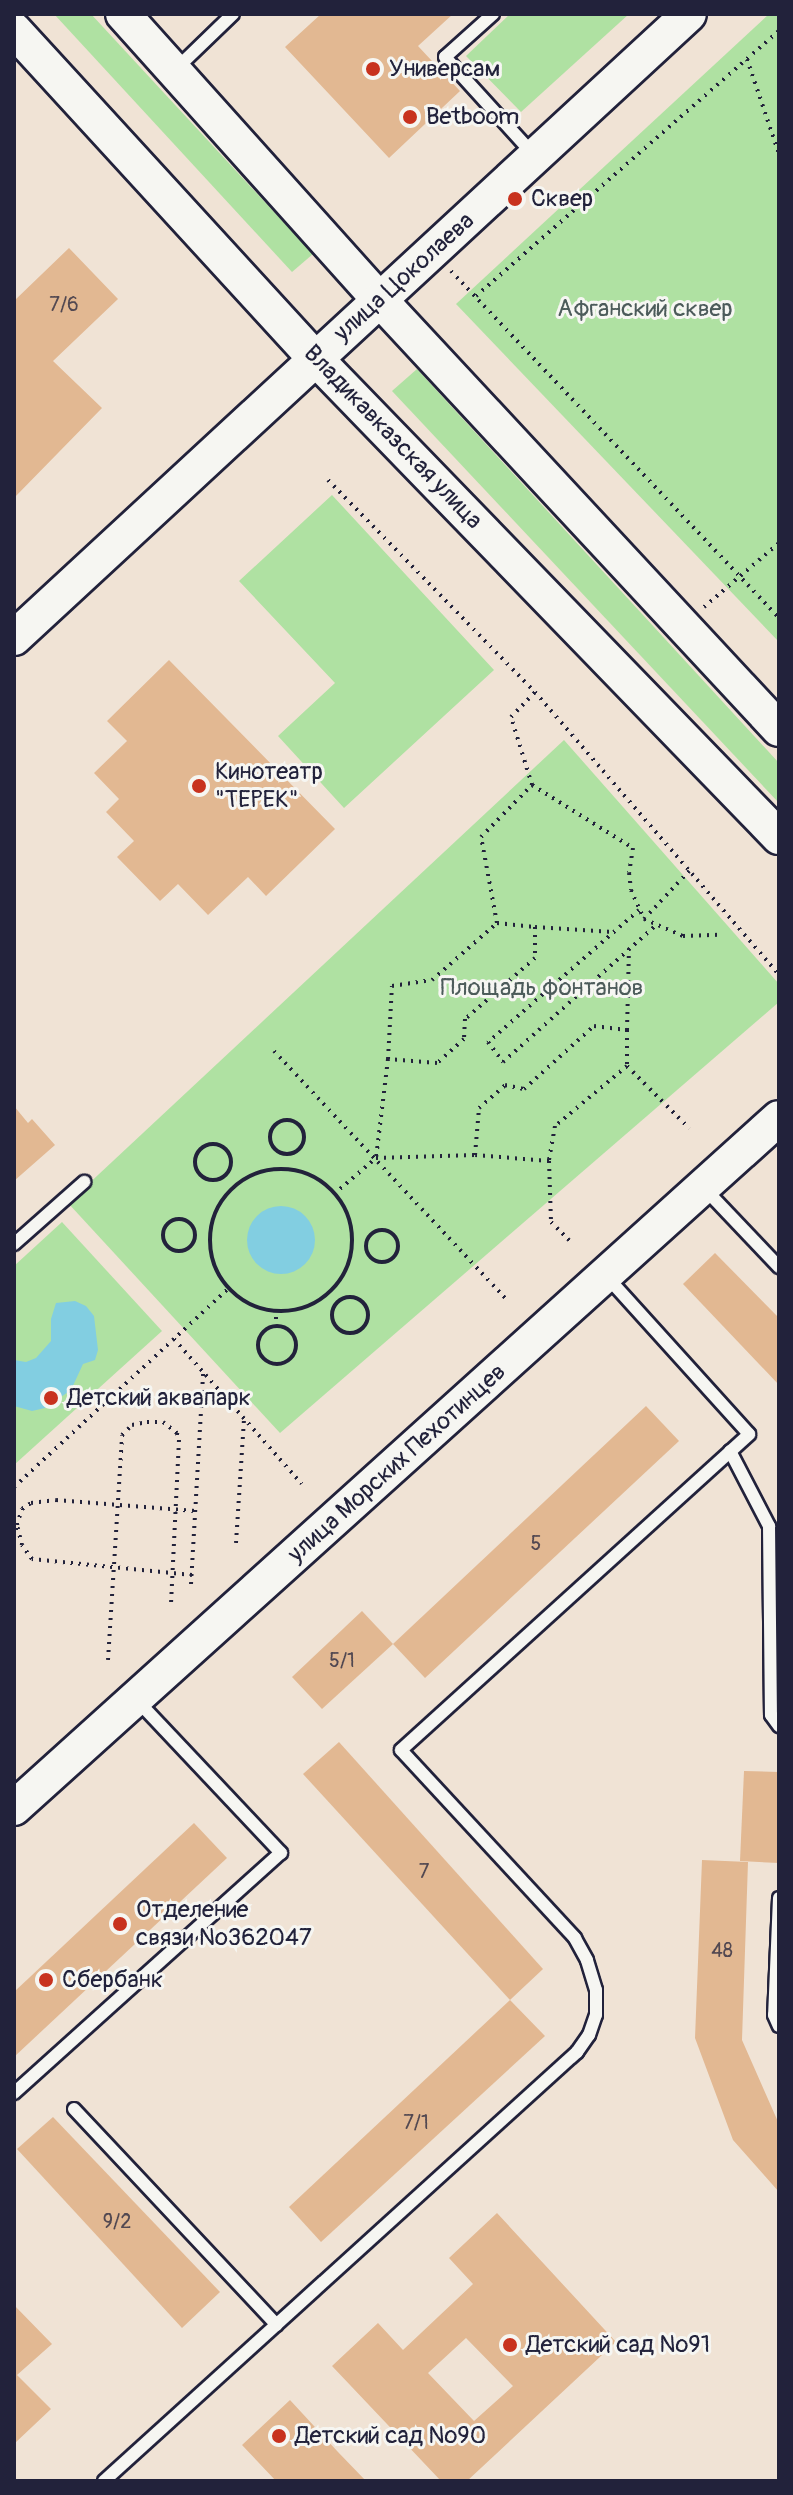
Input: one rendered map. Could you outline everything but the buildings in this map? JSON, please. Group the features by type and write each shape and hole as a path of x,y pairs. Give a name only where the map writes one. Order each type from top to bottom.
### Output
{"main road":[{"path":"123,14 380,300 779,729"},
{"name":"улица Цоколаева","path":"14,638 689,14"},
{"name":"Владикавказская улица","path":"14,30 315,358 779,837"},
{"name":"улица Морских Пехотинцев","path":"14,1808 779,1118"}],"lane":[{"path":"174,71 233,14"},
{"path":"493,14 445,57 535,157"},
{"path":"14,1244 84,1182"},
{"path":"703,1187 779,1267"},
{"path":"104,2481 577,2052 589,2035 596,2015 596,1990 587,1960 575,1938 401,1750 749,1434 605,1275"},
{"path":"730,1451 769,1526 771,1715 779,1726"},
{"path":"14,2093 281,1853 135,1699"},
{"path":"779,1898 774,2015 779,2026"},
{"path":"74,2109 277,2325"}],"path":[{"path":"476,296 779,31"},
{"path":"747,59 779,154"},
{"path":"447,267 779,618"},
{"path":"328,480 535,692 779,975"},
{"path":"701,610 779,543"},
{"path":"535,692 511,717 532,785 633,848 629,873 644,919 683,936 719,935"},
{"path":"497,923 481,837 532,785"},
{"path":"644,919 690,870"},
{"path":"639,910 488,1042 503,1062 655,926"},
{"path":"376,1158 388,1059 392,986 432,980 497,923 613,933"},
{"path":"388,1059 437,1063 464,1039 465,1019 535,958 535,927"},
{"path":"629,949 627,1066 689,1128"},
{"path":"475,1155 479,1108 505,1085 524,1089 594,1026 627,1030"},
{"path":"274,1051 506,1299"},
{"path":"571,1242 551,1222 549,1161 555,1126 627,1066"},
{"path":"286,1120 299,1124 305,1139 298,1151 288,1154 276,1150 270,1135 273,1127 286,1120"},
{"path":"212,1144 227,1151 232,1162 225,1176 213,1181 200,1175 195,1165 200,1150 212,1144"},
{"path":"286,1169 288,1154"},
{"path":"334,1194 376,1158 475,1155 549,1161"},
{"path":"286,1169 307,1174 325,1184 334,1194 349,1217 352,1243 347,1268 332,1290 299,1309 276,1311 257,1308 228,1289 215,1267 211,1236 212,1222 222,1200 236,1186 265,1171 286,1169"},
{"path":"225,1176 236,1186"},
{"path":"173,1219 185,1219 192,1224 196,1236 190,1248 180,1251 168,1246 163,1233 173,1219"},
{"path":"381,1229 395,1236 399,1248 393,1259 382,1263 371,1258 365,1244 369,1236 381,1229"},
{"path":"196,1236 211,1236"},
{"path":"352,1243 365,1244"},
{"path":"14,1487 228,1289"},
{"path":"332,1290 340,1301"},
{"path":"349,1297 364,1304 367,1317 361,1329 344,1331 334,1323 331,1313 340,1301 349,1297"},
{"path":"276,1311 276,1327"},
{"path":"276,1327 289,1331 296,1347 289,1360 277,1364 264,1359 258,1343 262,1334 276,1327"},
{"path":"174,1339 302,1484"},
{"path":"191,1584 203,1373"},
{"path":"236,1543 244,1418"},
{"path":"108,1660 122,1435 132,1425 163,1422 177,1433 179,1440 171,1603"},
{"path":"192,1575 32,1559 22,1545 16,1520 22,1509 31,1503 56,1500 196,1511"}],"green space":[{"path":"54,14 91,14 313,254 292,272"},
{"path":"510,14 629,14 521,112 466,56"},
{"name":"Афганский сквер","path":"769,14 779,14 779,642 456,304"},
{"path":"417,369 779,763 779,803 392,391"},
{"path":"332,495 494,670 344,808 278,736 335,683 239,581"},
{"name":"Площадь фонтанов","path":"564,740 779,984 779,1002 280,1433 68,1203"},
{"name":"Детский аквапарк","path":"62,1222 162,1331 14,1465 14,1266"}],"water":[{"path":"281,1206 305,1216 315,1240 305,1264 281,1274 257,1264 247,1240 257,1216"},
{"path":"75,1301 86,1306 94,1316 98,1350 95,1360 83,1364 71,1390 45,1408 32,1411 14,1406 14,1360 26,1362 36,1358 51,1341 51,1319 56,1303"}],"place":[{"name":"Универсам","path":"373,69"},
{"name":"Betboom","path":"410,117"},
{"name":"Сквер","path":"515,199"},
{"name":"Кинотеатр \"ТЕРЕК\"","path":"199,786"},
{"name":"Детский аквапарк","path":"51,1398"},
{"name":"Отделение связи №362047","path":"120,1924"},
{"name":"Сбербанк","path":"46,1980"},
{"name":"Детский сад №91","path":"510,2345"},
{"name":"Детский сад №90","path":"279,2436"}]}
